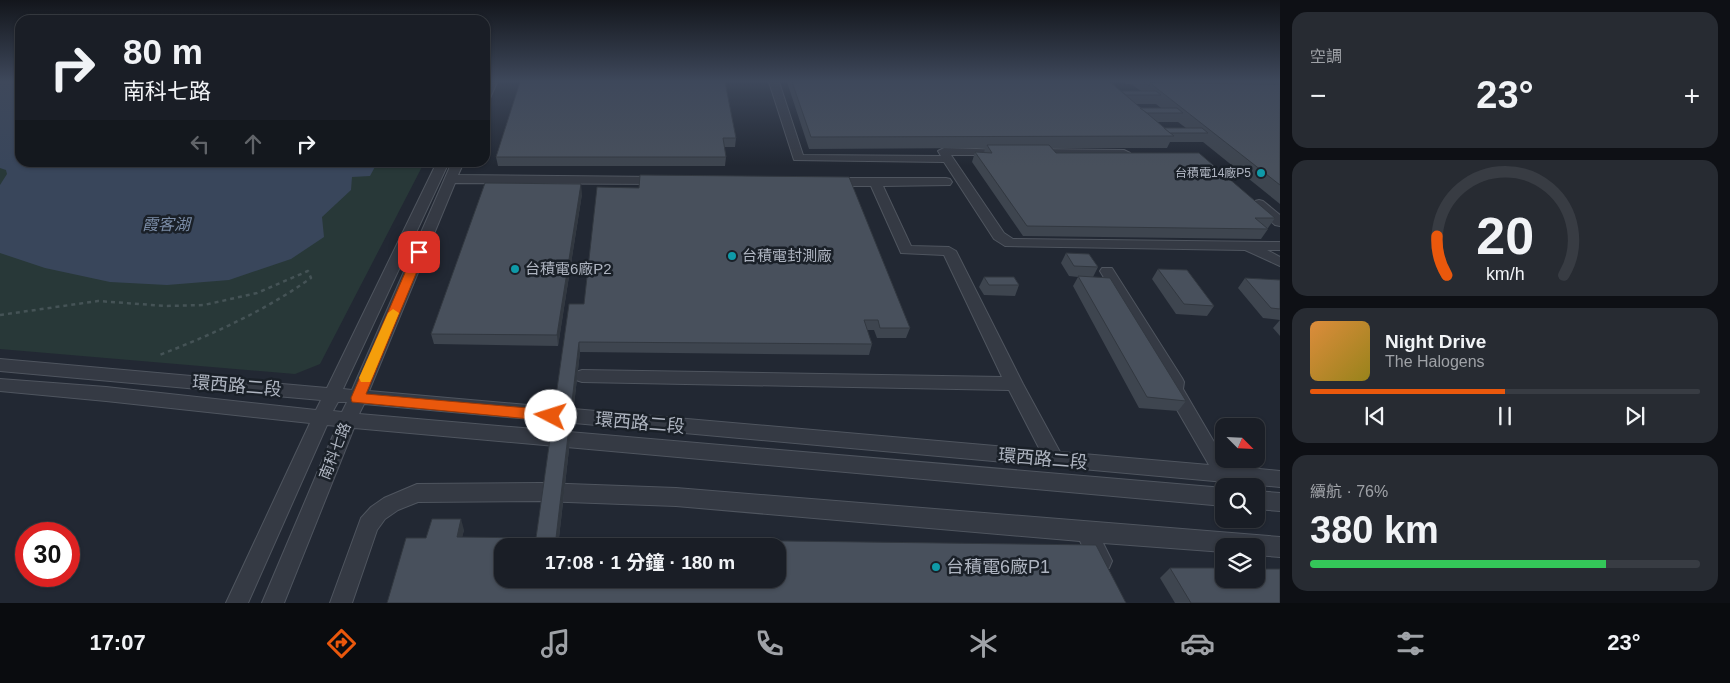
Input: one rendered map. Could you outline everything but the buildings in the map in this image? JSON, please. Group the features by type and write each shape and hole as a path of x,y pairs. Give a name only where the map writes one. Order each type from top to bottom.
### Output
{"street":[{"path":"783,110 798,158 948,159"},
{"path":"1141,153 944,151 998,236 1010,243 1280,246"},
{"path":"332,396 441,167"},
{"name":"南科七路","path":"273,603 357,398 456,167"},
{"path":"450,179 676,182"},
{"path":"815,182 946,182"},
{"path":"875,182 906,250 949,251 1014,384 1055,460"},
{"path":"1251,197 1280,222"},
{"path":"1248,245 1280,262"},
{"path":"1107,271 1176,382 1174,389 1225,475"},
{"name":"環西路二段","path":"0,365 1280,479"},
{"path":"582,376 1014,384"},
{"name":"環西路二段","path":"0,385 106,394 348,420 1215,496"},
{"name":"南科七路","path":"237,603 332,396"},
{"path":"341,603 368,525 378,513 391,504 416,493 541,492 676,497 1280,547"},
{"path":"1265,501 1280,502"},
{"path":"1086,532 1110,579"}],"path":[{"path":"0,315 98,301 124,301 165,306 206,306 259,293 308,271 311,278 275,303 218,332 157,356"}],"shaded area":[{"path":"0,110 15,110 15,167 422,167 320,364 295,374 0,349"}],"water":[{"name":"霞客湖","path":"0,110 15,110 15,167 375,167 370,176 352,177 351,190 322,217 324,237 291,259 229,280 167,285 110,282 45,268 0,253 0,185 7,174 6,170 0,168"}],"slow traffic":[{"path":"366,378 393,313"}],"place":[{"name":"台積電14廠P5","path":"1261,173"},
{"name":"台積電封測廠","path":"732,256"},
{"name":"台積電6廠P2","path":"515,269"},
{"name":"台積電6廠P1","path":"936,567"}],"route":[{"path":"419,252 357,398 551,416"}]}
